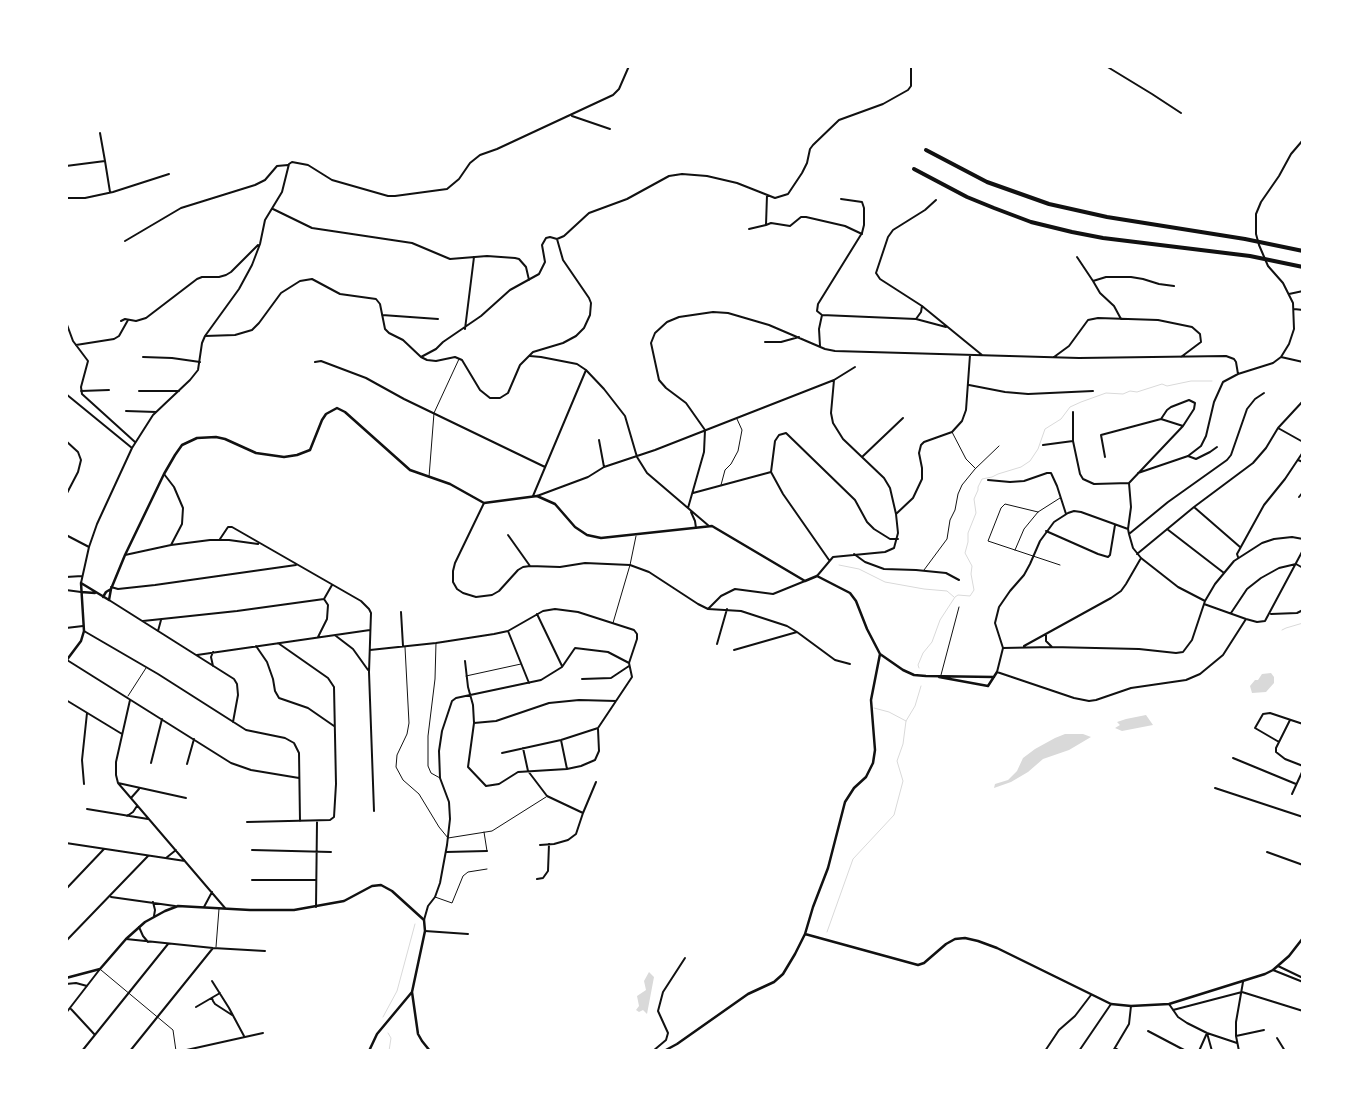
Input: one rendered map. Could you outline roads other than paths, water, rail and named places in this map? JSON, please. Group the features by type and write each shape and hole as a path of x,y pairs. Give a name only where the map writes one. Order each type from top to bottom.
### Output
{"highway":[{"path":"926,150 967,173 1002,188 1075,210 1245,239 1303,251"},
{"path":"914,169 943,185 994,208 1030,221 1072,232 1112,240 1250,256 1303,268"}],"street":[{"path":"299,778 241,767 67,660 81,642 84,631 81,592 82,576 89,547 97,524 132,448 156,412 195,375 200,362 204,336 247,275 260,244 265,220 282,192 288,166 292,162 308,165 332,180 388,196 443,190 459,179 470,163 480,155 571,116 614,95 619,89 629,66"},
{"path":"421,357 465,329 510,290 539,274 545,262 543,240 550,237 557,239 570,232 589,213 628,199 669,176 682,174 707,176 737,183 775,198 788,194 807,163 810,149 839,120 883,104 908,90 911,86 911,66"},
{"path":"1106,66 1180,113"},
{"path":"571,116 610,129"},
{"path":"100,133 110,192"},
{"path":"1138,473 1188,456 1201,446 1223,382 1238,374 1266,366 1281,357 1293,335 1294,309 1289,294 1282,282 1268,266 1259,245 1256,234 1256,214 1261,202 1291,154 1303,140"},
{"path":"66,166 105,161"},
{"path":"125,241 181,208 254,185 265,180 277,166 288,166"},
{"path":"66,198 85,198 169,174"},
{"path":"766,225 767,195"},
{"path":"841,199 862,202 865,215 864,225 862,234 818,304 817,311 822,315 916,319 946,326"},
{"path":"936,200 893,230 888,237 876,273 880,279 922,306 982,355"},
{"path":"273,209 312,228 412,243 450,259 495,256 518,259 526,267 529,280"},
{"path":"749,229 771,223 790,226 801,217 806,217 845,226 862,234"},
{"path":"204,336 235,335 252,330 281,292 295,284 312,279 340,294 376,299 380,304 386,331 403,340 421,357 432,361 452,357 460,358 486,397 500,398 507,394 520,365 534,352 563,343 576,336 584,328 590,315 591,303 589,298 563,260 557,239"},
{"path":"120,321 128,319 136,321 146,318 196,279 226,275 260,244"},
{"path":"1077,257 1100,293 1114,306 1121,319"},
{"path":"465,329 474,258"},
{"path":"1093,281 1106,277 1131,277 1174,286"},
{"path":"1289,294 1303,291"},
{"path":"916,319 921,312 922,306"},
{"path":"1294,309 1303,310"},
{"path":"696,528 689,509 704,452 705,430 686,403 666,388 659,380 651,343 659,327 679,317 713,312 728,313 835,351 1079,358 1230,357 1236,362 1238,374"},
{"path":"382,315 438,319"},
{"path":"820,346 819,328 822,315"},
{"path":"1054,357 1069,346 1088,320 1093,318 1158,320 1192,327 1200,334 1201,342 1181,357"},
{"path":"76,345 114,339 119,336 128,319"},
{"path":"66,322 73,341 88,360 81,392"},
{"path":"765,342 781,342 799,337"},
{"path":"896,514 913,498 922,479 921,445 924,442 952,432 962,421 966,410 969,385 970,354"},
{"path":"530,356 540,356 577,364 586,370 625,416 637,456 647,473 709,526 735,539 805,581"},
{"path":"143,357 200,362"},
{"path":"1281,357 1303,362"},
{"path":"316,362 361,376 545,468"},
{"path":"109,600 111,588 125,555 164,474 180,447 198,438 216,437 225,439 256,453 267,455 284,457 304,453 310,450 313,445 326,414 337,408 346,412 410,470 457,488 484,503 535,496 588,477 604,467 834,380 855,367"},
{"path":"535,496 586,370"},
{"path":"708,609 721,596 735,589 773,594 817,576 829,560 838,555 885,552 892,550 896,544 898,539 896,514 890,488 884,478 843,439 833,423 830,412 834,380"},
{"path":"969,385 1028,394 1093,391"},
{"path":"81,392 109,390"},
{"path":"139,390 179,391"},
{"path":"81,392 135,442"},
{"path":"1129,534 1168,502 1227,460 1231,455 1247,409 1255,399 1264,393"},
{"path":"66,394 132,448"},
{"path":"1073,412 1074,441 1080,474 1083,479 1094,484 1129,483 1182,426 1195,403 1192,400 1167,410 1161,419"},
{"path":"1137,554 1194,507 1253,463 1266,448 1278,428 1303,401"},
{"path":"126,411 156,412"},
{"path":"862,457 903,418"},
{"path":"1105,457 1102,435 1161,419 1182,426"},
{"path":"1278,428 1303,442"},
{"path":"829,560 783,494 771,472 775,441 779,435 786,433 855,500 874,529 890,539 898,539"},
{"path":"599,440 604,467"},
{"path":"66,441 78,452 81,460 78,472 66,496"},
{"path":"1042,445 1074,441"},
{"path":"1188,456 1196,459 1217,447"},
{"path":"1238,558 1237,554 1240,547 1264,505 1285,479 1303,452"},
{"path":"1298,460 1303,462"},
{"path":"693,492 771,472"},
{"path":"988,480 1004,482 1024,480 1051,473 1066,514"},
{"path":"164,474 174,486 183,508 182,524 171,545"},
{"path":"1129,483 1131,507 1128,529 1133,548 1141,558 1178,587 1205,601"},
{"path":"1299,497 1303,492"},
{"path":"535,496 555,504 575,527 587,535 601,538 709,526"},
{"path":"484,503 455,563 453,576 457,589 469,596 492,595 499,591 523,567 560,567 585,563 630,565 649,572 708,609 727,609 752,614 787,626 835,660 850,664"},
{"path":"1194,507 1240,547"},
{"path":"939,676 985,686 991,684 997,672 1003,648 995,623 996,615 1005,598 1024,575 1046,530 1054,522 1074,511 1128,529"},
{"path":"1046,530 1108,557 1110,555 1115,525"},
{"path":"220,539 228,526 232,527 366,605 371,613 370,672 374,811"},
{"path":"1166,529 1224,573"},
{"path":"66,535 89,547"},
{"path":"508,535 530,566"},
{"path":"1003,648 1052,646 1139,649 1180,653 1185,650 1192,640 1205,601 1215,584 1238,558 1262,543 1292,536 1303,539"},
{"path":"125,555 171,545 220,539 260,544"},
{"path":"1204,604 1246,619 1262,622 1270,614 1303,550"},
{"path":"854,554 865,562 884,569 924,570 946,574 959,580"},
{"path":"1022,647 1121,591 1141,558"},
{"path":"1230,613 1247,589 1261,578 1279,568 1296,564 1303,568"},
{"path":"111,588 155,585 296,565"},
{"path":"66,577 82,576"},
{"path":"817,576 840,587 853,596 880,654 903,670 914,674 939,676 994,677"},
{"path":"82,583 97,594"},
{"path":"324,599 332,585"},
{"path":"103,596 111,588"},
{"path":"66,590 103,596 231,677 237,684 238,695 233,722"},
{"path":"143,621 324,599"},
{"path":"317,637 329,611 324,599"},
{"path":"370,650 436,643 508,631 537,614 554,608 571,610 634,630 638,638 629,665 611,678 582,679"},
{"path":"716,644 727,609"},
{"path":"1270,614 1297,613 1303,610"},
{"path":"401,612 404,646"},
{"path":"537,614 562,667"},
{"path":"997,672 1074,698 1088,701 1096,700 1132,688 1186,680 1200,674 1223,655 1246,619"},
{"path":"158,631 161,620"},
{"path":"66,628 83,626"},
{"path":"196,655 370,630"},
{"path":"84,631 146,667 246,730 285,738 294,743 298,753 300,821"},
{"path":"508,631 529,684"},
{"path":"734,650 797,632"},
{"path":"1046,633 1046,641 1052,646"},
{"path":"336,636 353,649 370,672"},
{"path":"247,822 317,821 330,820 334,817 336,784 334,692 332,682 278,643"},
{"path":"255,646 266,662 279,698 308,708 334,726"},
{"path":"430,1051 418,1034 412,992 424,931 424,920 428,906 440,883 448,838 449,802 440,778 439,751 442,731 450,705 456,698 470,695 529,684 550,676 562,667 573,650 578,647 608,652 629,665 632,673 598,728 598,758 581,766 567,769 528,771 514,774 499,784 488,786 468,767 474,723 470,695 466,676 465,661"},
{"path":"213,652 211,658 213,666"},
{"path":"664,1051 677,1044 748,994 778,979 795,954 805,934 828,868 845,802 854,788 866,777 873,763 875,750 870,700 880,654"},
{"path":"131,699 116,762 118,783 226,908"},
{"path":"66,700 122,734"},
{"path":"474,723 496,721 550,703 579,700 616,701"},
{"path":"1279,742 1256,730 1256,723 1263,714 1266,712 1303,724"},
{"path":"84,784 82,760 87,713"},
{"path":"151,763 162,719"},
{"path":"1290,720 1276,748 1278,755 1303,768 1292,794"},
{"path":"502,753 561,740 598,728"},
{"path":"187,764 194,739"},
{"path":"561,740 567,769"},
{"path":"523,748 528,771 547,796 583,813"},
{"path":"1233,758 1296,784"},
{"path":"540,845 572,838 578,829 596,782"},
{"path":"118,783 186,798"},
{"path":"1215,788 1303,817"},
{"path":"131,798 140,789"},
{"path":"127,816 137,806"},
{"path":"87,809 148,820"},
{"path":"316,907 317,821"},
{"path":"66,843 186,861"},
{"path":"537,879 543,878 548,871 550,844"},
{"path":"66,889 105,849"},
{"path":"165,859 176,850"},
{"path":"252,850 331,852"},
{"path":"446,852 488,851"},
{"path":"1267,852 1303,865"},
{"path":"66,941 111,897 148,856"},
{"path":"252,880 316,880"},
{"path":"111,897 178,906 268,911 294,910 344,901 372,886 381,885 392,891 424,920"},
{"path":"204,907 212,892"},
{"path":"153,902 154,916"},
{"path":"66,1013 126,939 154,916 178,906"},
{"path":"139,927 148,942"},
{"path":"424,931 468,934"},
{"path":"805,934 918,965 924,963 946,944 965,938 997,948 1111,1004 1131,1006 1169,1004 1243,982 1278,966 1303,938"},
{"path":"126,939 265,951"},
{"path":"82,1051 168,944"},
{"path":"1298,944 1303,946"},
{"path":"132,1050 214,948"},
{"path":"653,1051 666,1040 668,1033 658,1011 663,992 685,958"},
{"path":"1278,966 1303,978"},
{"path":"66,978 100,969"},
{"path":"1272,970 1303,982"},
{"path":"212,981 244,1036"},
{"path":"66,984 76,982 87,986"},
{"path":"1239,1051 1236,1036 1243,982"},
{"path":"370,1051 377,1034 412,992"},
{"path":"1173,1010 1242,992 1303,1011"},
{"path":"196,1007 220,993"},
{"path":"1045,1051 1059,1030 1075,1016 1091,995"},
{"path":"212,998 215,1004 234,1016"},
{"path":"1079,1051 1111,1004"},
{"path":"1169,1004 1182,1020 1207,1033 1237,1043"},
{"path":"1120,1051 1114,1049 1129,1024 1131,1006"},
{"path":"71,1008 95,1035"},
{"path":"1236,1036 1264,1030"},
{"path":"1148,1031 1186,1051"},
{"path":"182,1051 263,1033"},
{"path":"1199,1051 1207,1033"},
{"path":"1207,1033 1212,1051"},
{"path":"1277,1038 1285,1051"}],"lane":[{"path":"429,478 434,413 460,358"},
{"path":"721,485 725,470 731,464 738,450 742,430 737,418"},
{"path":"952,432 966,460 975,469"},
{"path":"924,570 947,539 950,520 955,510 960,489 975,469 999,446"},
{"path":"1014,550 1024,529 1038,512 1061,498"},
{"path":"1038,512 1005,504 1001,508 988,541 1060,565"},
{"path":"613,623 630,565 636,535"},
{"path":"939,676 958,607"},
{"path":"436,643 435,679 428,736 428,766 431,773 440,778"},
{"path":"404,646 409,723 407,734 397,755 396,767 403,780 419,794 439,828 448,838 492,831 547,796"},
{"path":"466,676 522,664"},
{"path":"127,697 146,667"},
{"path":"484,832 488,851"},
{"path":"434,897 452,903 463,876 468,872 487,869"},
{"path":"214,948 219,908"},
{"path":"100,969 156,1018 173,1030 176,1051"}],"waterway":[{"path":"919,668 918,665 923,653 932,642 940,620 955,597 958,595 970,596 974,590 971,574 972,566 965,553 968,533 976,513 974,499 982,479 1021,467 1030,461 1038,449 1045,429 1061,419 1070,407 1081,402 1106,393 1123,394 1130,391 1137,392 1162,384 1167,386 1191,381 1212,381"},
{"path":"839,565 859,569 885,582 947,591 954,597"},
{"path":"1282,630 1303,623"},
{"path":"827,932 853,859 894,815 903,781 897,761 903,744 906,721 915,706 921,686"},
{"path":"874,708 889,712 906,721"},
{"path":"383,1017 397,991 415,924"},
{"path":"388,1033 391,1038 389,1051"}]}
